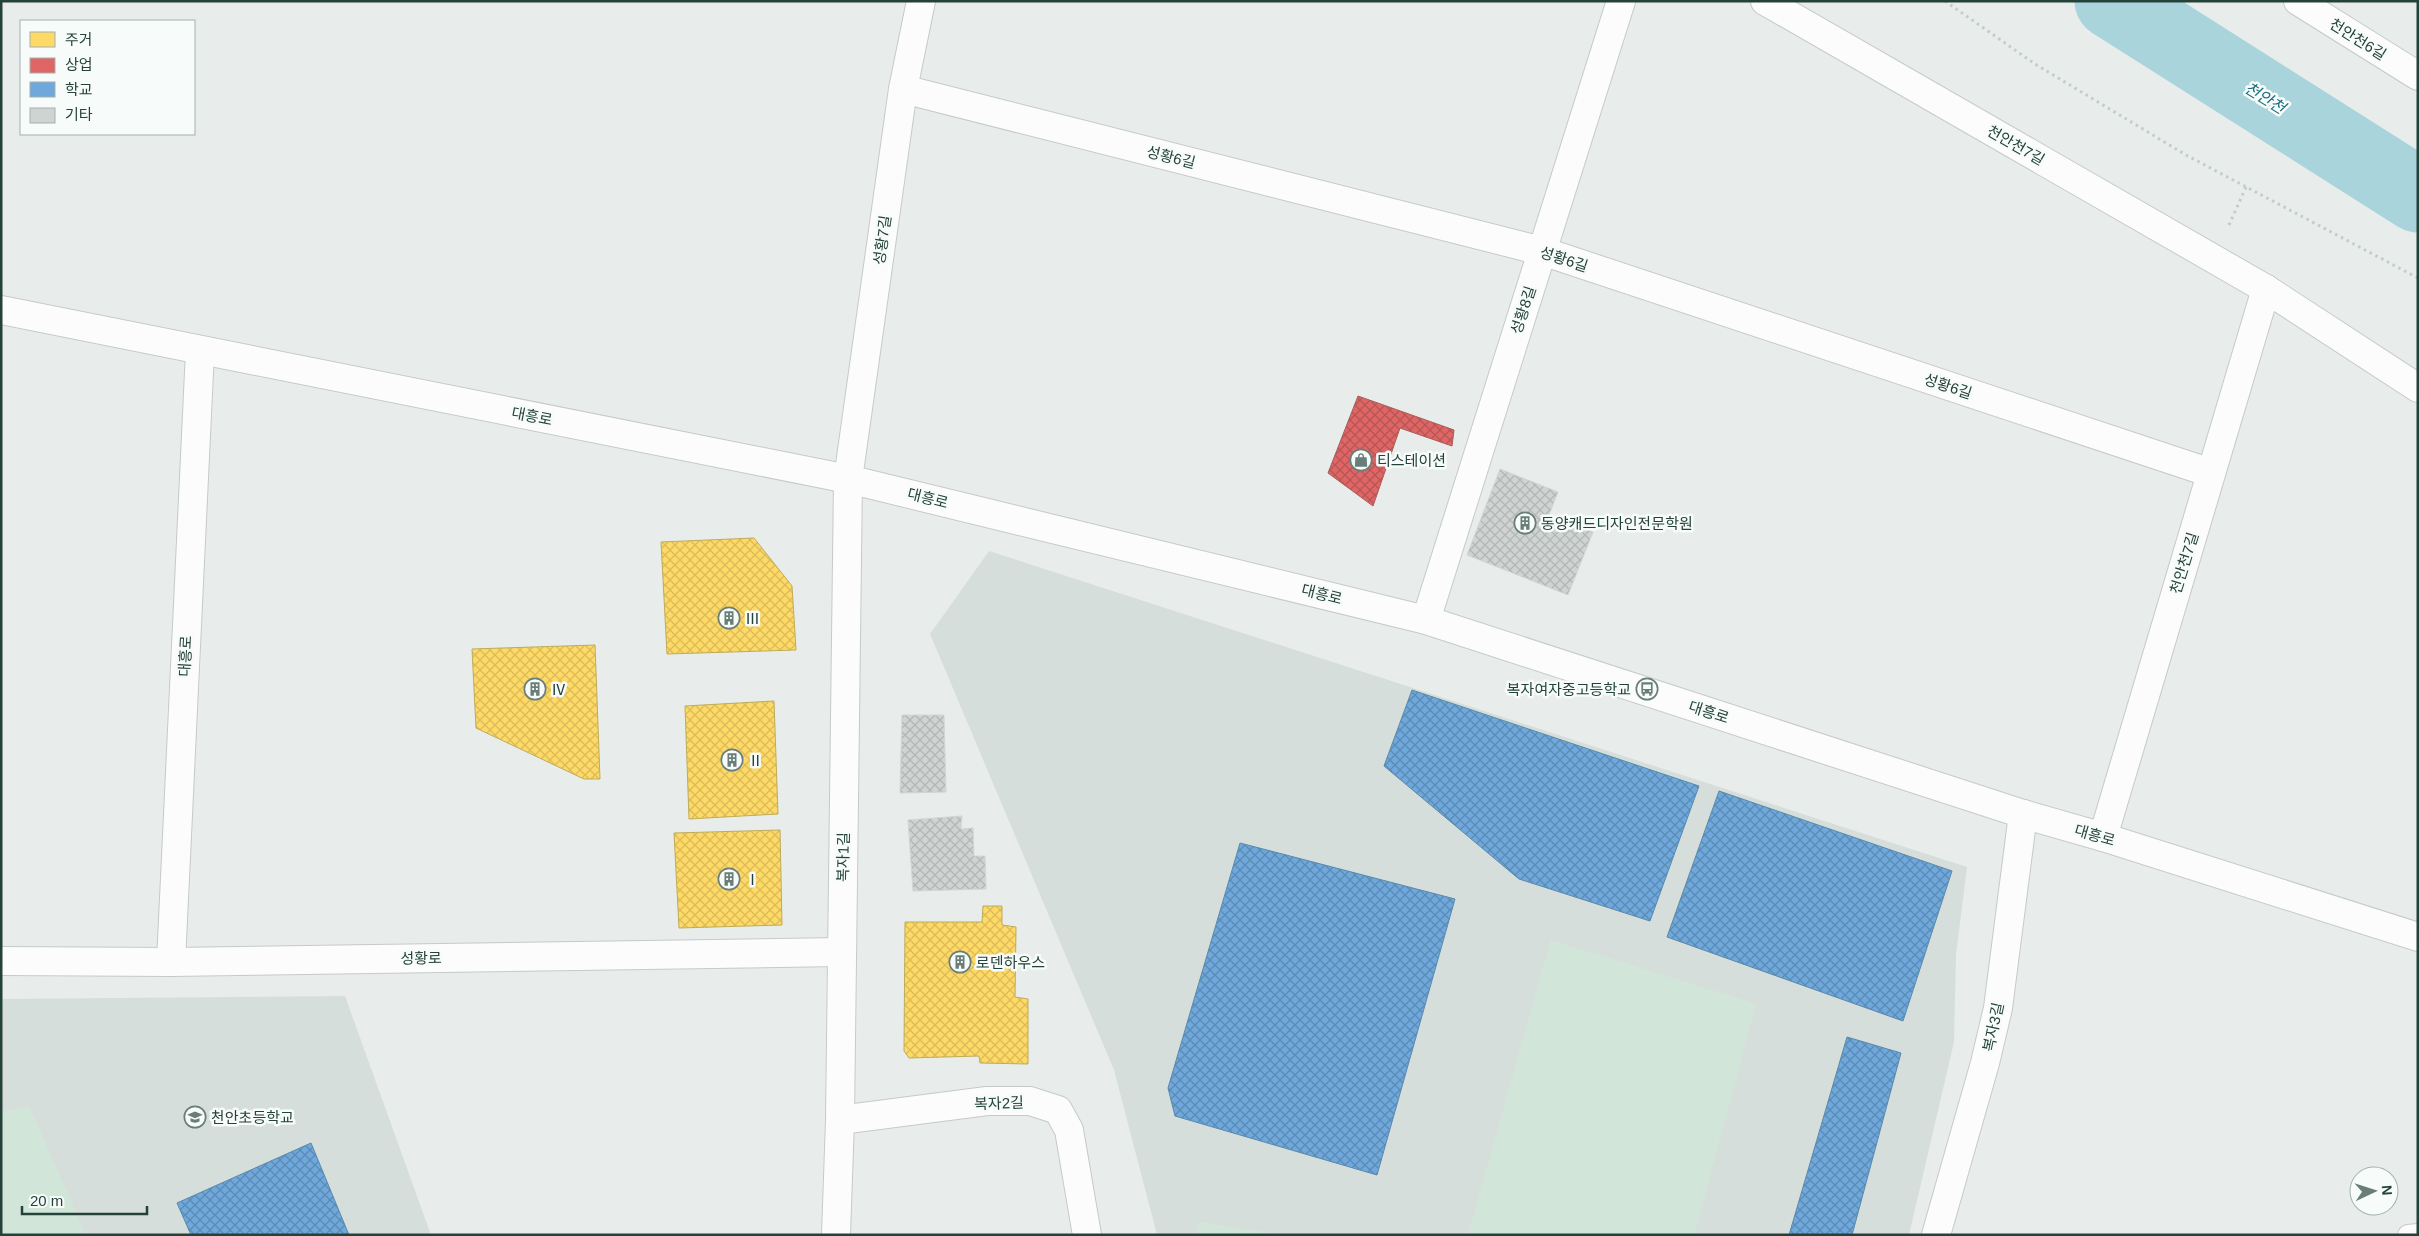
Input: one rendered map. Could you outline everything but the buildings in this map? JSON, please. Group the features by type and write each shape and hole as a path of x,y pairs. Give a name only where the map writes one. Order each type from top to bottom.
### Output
{"street":[{"name":"성황7길","path":"848,479 903,89 921,1"},
{"name":"성황8길","path":"1426,620 1621,1"},
{"name":"천안천7길","path":"1766,1 2266,289 2418,388"},
{"name":"천안천6길","path":"2298,1 2418,76"},
{"name":"성황6길","path":"903,89 1542,251 2211,473"},
{"name":"천안천7길","path":"2103,837 2266,289"},
{"name":"대흥로","path":"1,310 848,479 1426,620 2022,814 2103,837 2418,936"},
{"name":"대흥로","path":"171,962 200,351"},
{"name":"복자1길","path":"836,1235 840,1120 848,479"},
{"name":"복자3길","path":"1936,1235 1985,1064 1998,1008 2022,814"},
{"name":"성황로","path":"1,961 171,962 841,952"},
{"name":"복자2길","path":"840,1120 987,1101 1030,1101 1058,1110 1069,1130 1087,1235"}],"lane":[{"path":"2408,1235 2418,1234"}],"path":[{"path":"1945,1 2035,64 2186,155 2418,278"},
{"path":"2214,259 2246,187"}],"shaded area":[{"path":"989,551 1967,867 1956,955 1954,1042 1909,1235 1157,1235 1114,1070 930,634"},
{"name":"천안초등학교","path":"345,996 431,1235 1,1235 1,999"}],"green space":[{"path":"1551,940 1756,1004 1694,1235 1468,1235"},
{"path":"29,1106 86,1235 1,1235 1,1112"},
{"path":"1198,1222 1285,1235 1198,1235"}],"waterway":[{"name":"천안천","path":"2112,1 2418,195"}],"place":[{"name":"티스테이션","path":"1361,460"},
{"name":"동양캐드디자인전문학원","path":"1525,523"},
{"name":"Ⅲ","path":"729,618"},
{"name":"Ⅳ","path":"535,689"},
{"name":"복자여자중고등학교","path":"1647,689"},
{"name":"Ⅱ","path":"732,760"},
{"name":"Ⅰ","path":"729,879"},
{"name":"로덴하우스","path":"960,962"},
{"name":"천안초등학교","path":"195,1117"}]}
